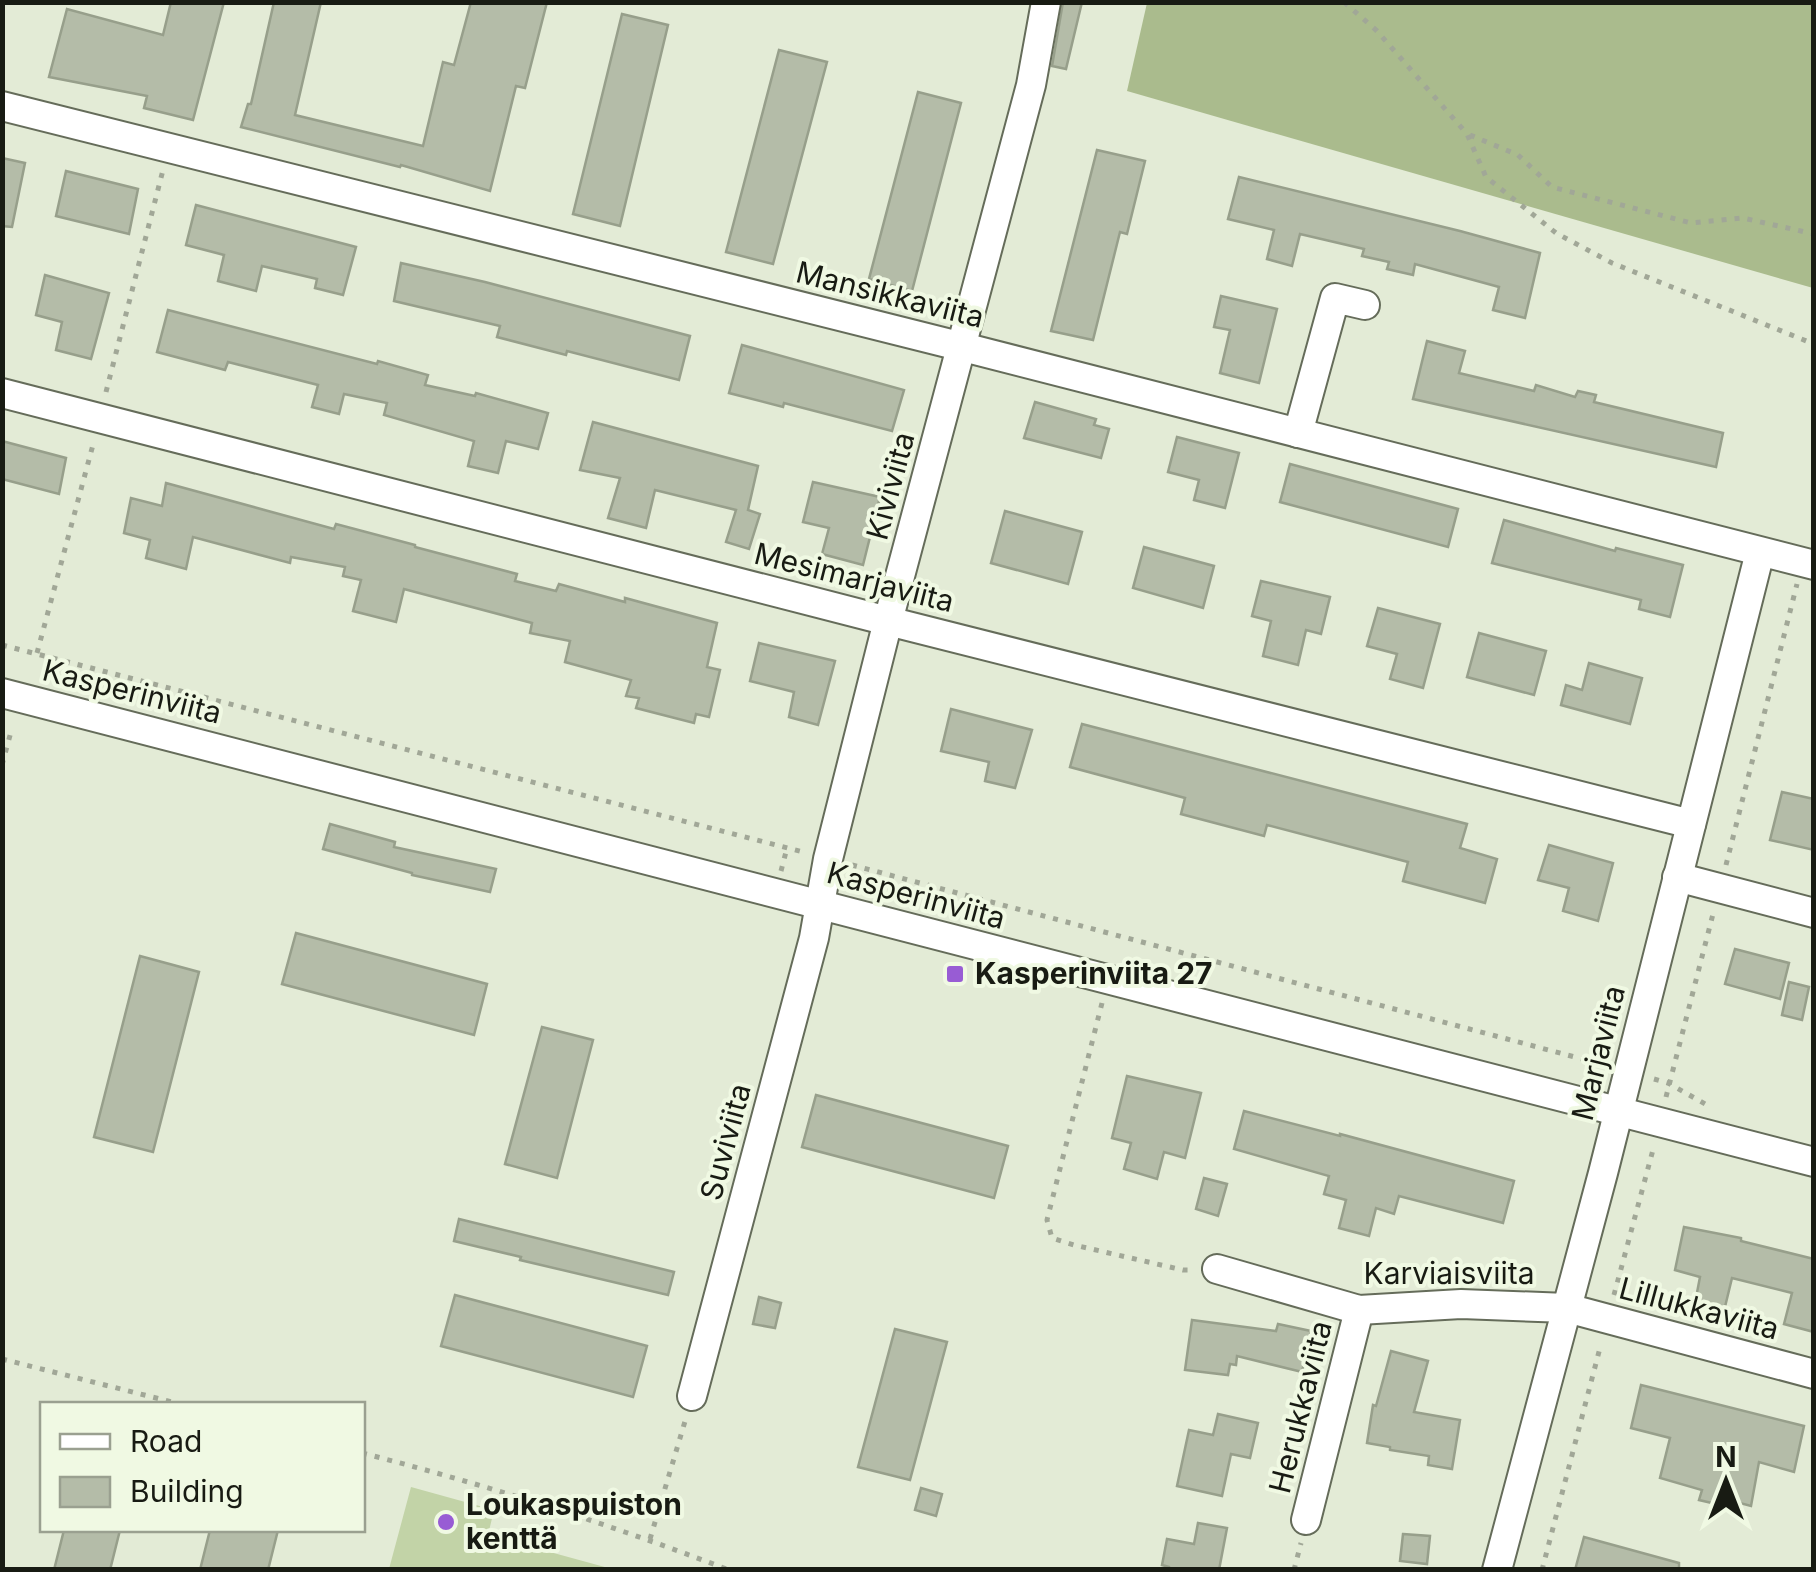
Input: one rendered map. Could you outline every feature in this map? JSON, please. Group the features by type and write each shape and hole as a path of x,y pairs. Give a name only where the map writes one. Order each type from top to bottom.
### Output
{"street":[{"name":"Kiviviita","path":"820,904 888,621 1031,85 1046,2"},
{"name":"Mansikkaviita","path":"2,106 1808,563"},
{"path":"1298,433 1335,298 1365,306"},
{"name":"Mesimarjaviita","path":"2,393 1690,824"},
{"name":"Marjaviita","path":"1497,1570 1760,552"},
{"name":"Kasperinviita","path":"2,693 1814,1162"},
{"path":"1677,876 1814,912"},
{"name":"Suviviita","path":"692,1396 820,904"},
{"name":"Karviaisviita","path":"1217,1269 1359,1310 1461,1304 1567,1308"},
{"name":"Lillukkaviita","path":"1567,1308 1814,1374"},
{"name":"Herukkaviita","path":"1306,1520 1359,1310"}],"path":[{"path":"1344,2 1378,31 1468,134 1486,176 1556,233 1612,263 1814,344"},
{"path":"1468,134 1518,155 1552,188 1691,224 1744,218 1814,234"},
{"path":"1542,1570 1808,563"},
{"path":"2,765 12,728"},
{"path":"1103,998 1047,1220 1052,1238 1183,1270 1217,1269"},
{"path":"2,1359 172,1402"},
{"path":"650,1539 692,1396"},
{"path":"365,1454 467,1480 650,1539 729,1570"}],"green space":[{"path":"1147,3 1813,3 1813,288 1127,91"},
{"name":"Loukaspuiston kenttä","path":"411,1487 494,1510 488,1535 612,1569 389,1569"}],"building":[{"path":"171,2 224,2 193,120 144,108 147,96 49,77 67,9 163,35"},
{"path":"274,2 321,2 295,115 423,146 443,62 454,65 471,2 547,2 525,88 516,86 490,191 401,165 241,127 251,104"},
{"path":"1063,2 1082,2 1066,69 1052,66"},
{"path":"622,14 668,25 620,226 573,214"},
{"path":"779,50 827,62 773,264 726,252"},
{"path":"918,92 961,103 912,291 869,279"},
{"path":"1097,150 1145,161 1127,234 1120,232 1093,340 1051,331"},
{"path":"2,158 25,163 12,227 2,226"},
{"path":"66,171 138,189 129,234 56,216"},
{"path":"1239,177 1540,253 1525,318 1493,310 1499,287 1415,264 1413,275 1387,269 1389,262 1362,256 1364,249 1300,234 1292,266 1267,259 1274,230 1228,219"},
{"path":"196,205 356,247 343,295 315,288 317,279 262,266 256,291 218,281 224,255 186,245"},
{"path":"401,263 690,336 679,380 497,337 500,326 394,301"},
{"path":"45,275 109,293 91,359 56,350 62,322 36,315"},
{"path":"1221,296 1277,309 1259,383 1220,373 1230,330 1214,327"},
{"path":"168,310 377,364 378,361 428,375 425,385 475,396 476,393 548,413 538,449 506,441 498,473 468,466 474,441 384,415 387,403 344,394 339,414 312,407 318,385 228,362 225,370 157,352"},
{"path":"1427,341 1465,351 1459,373 1534,391 1536,385 1575,397 1578,391 1596,395 1594,402 1723,433 1716,467 1413,399"},
{"path":"742,345 904,390 892,431 729,393"},
{"path":"1035,402 1096,419 1094,425 1109,429 1101,458 1024,438"},
{"path":"593,422 758,466 748,510 760,514 749,549 726,542 736,510 655,490 646,528 608,518 620,478 580,470"},
{"path":"1177,437 1239,453 1225,508 1194,500 1199,480 1168,472"},
{"path":"2,441 66,458 59,494 2,479"},
{"path":"1290,464 1458,509 1448,547 1280,502"},
{"path":"813,482 880,497 863,565 822,554 829,528 803,522"},
{"path":"166,483 334,529 336,524 415,545 517,574 515,581 556,591 559,584 717,623 707,667 720,670 709,717 696,714 694,723 636,708 639,698 626,696 631,680 565,662 570,641 530,633 532,623 404,589 396,622 353,611 361,580 343,576 345,567 291,557 290,563 193,537 186,569 146,558 150,540 124,533 131,498 162,506"},
{"path":"1005,511 1082,532 1068,584 991,563"},
{"path":"1504,520 1615,551 1616,548 1683,565 1670,617 1639,609 1641,600 1492,563"},
{"path":"1144,547 1214,566 1203,608 1133,588"},
{"path":"1261,581 1330,597 1321,634 1306,630 1298,665 1263,656 1271,621 1252,616"},
{"path":"1378,608 1440,624 1423,688 1390,679 1397,654 1367,646"},
{"path":"1479,633 1546,651 1534,695 1467,677"},
{"path":"759,643 835,661 818,725 789,717 794,692 750,681"},
{"path":"1589,663 1642,678 1630,724 1561,705 1566,685 1582,690"},
{"path":"951,709 1032,730 1015,788 985,781 989,762 941,751"},
{"path":"1082,724 1467,824 1460,848 1497,859 1485,903 1403,881 1408,862 1267,825 1264,836 1181,814 1185,798 1070,767"},
{"path":"1782,792 1814,799 1814,850 1770,840"},
{"path":"330,824 395,842 394,847 496,869 490,892 323,849"},
{"path":"1549,845 1613,863 1598,921 1563,911 1569,888 1538,880"},
{"path":"296,933 487,984 474,1035 282,984"},
{"path":"1735,949 1789,963 1780,999 1725,984"},
{"path":"140,956 199,972 153,1152 94,1137"},
{"path":"1789,982 1809,987 1802,1020 1782,1015"},
{"path":"542,1027 593,1040 557,1178 505,1164"},
{"path":"1127,1076 1201,1093 1185,1158 1164,1152 1157,1179 1124,1169 1131,1143 1112,1138"},
{"path":"816,1095 1008,1146 994,1198 802,1147"},
{"path":"1244,1111 1514,1181 1503,1223 1399,1196 1394,1214 1376,1208 1369,1236 1339,1228 1346,1200 1324,1194 1329,1176 1234,1149"},
{"path":"1204,1178 1227,1184 1218,1216 1196,1209"},
{"path":"459,1219 674,1272 668,1295 454,1241"},
{"path":"1684,1227 1814,1259 1814,1332 1784,1324 1792,1293 1732,1278 1724,1311 1695,1303 1700,1277 1675,1270"},
{"path":"455,1295 647,1346 633,1397 441,1346"},
{"path":"759,1297 781,1303 775,1328 753,1324"},
{"path":"1192,1320 1276,1331 1278,1324 1311,1331 1302,1372 1237,1356 1228,1375 1185,1370"},
{"path":"895,1329 947,1342 910,1480 858,1467"},
{"path":"1391,1351 1428,1361 1414,1412 1460,1420 1452,1469 1428,1465 1429,1456 1367,1443 1373,1405 1376,1406"},
{"path":"1641,1385 1804,1426 1794,1472 1759,1462 1751,1506 1740,1503 1738,1509 1699,1500 1702,1490 1660,1478 1670,1438 1631,1428"},
{"path":"1218,1414 1258,1423 1250,1458 1231,1454 1222,1496 1177,1486 1189,1430 1213,1435"},
{"path":"921,1488 942,1494 936,1516 915,1510"},
{"path":"1198,1523 1227,1528 1219,1570 1169,1570 1162,1565 1167,1539 1194,1544"},
{"path":"64,1532 120,1532 110,1570 54,1570"},
{"path":"210,1532 278,1532 268,1570 200,1570"},
{"path":"1403,1534 1430,1536 1427,1564 1400,1561"},
{"path":"1584,1537 1679,1563 1679,1570 1575,1570"}],"place":[{"name":"Kasperinviita 27","path":"955,974"},
{"name":"Loukaspuiston kenttä","path":"446,1522"}]}
